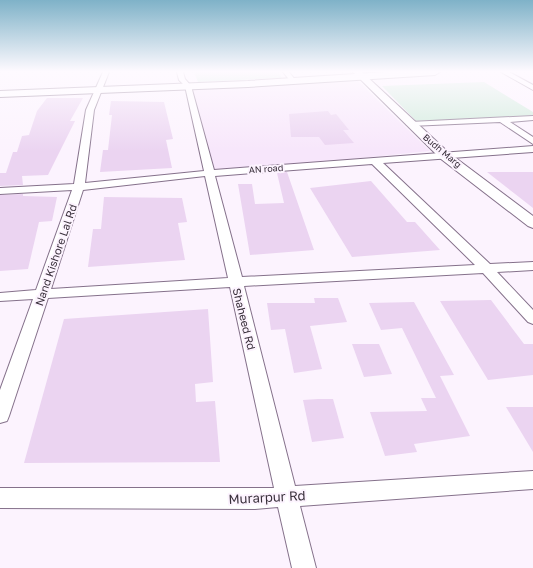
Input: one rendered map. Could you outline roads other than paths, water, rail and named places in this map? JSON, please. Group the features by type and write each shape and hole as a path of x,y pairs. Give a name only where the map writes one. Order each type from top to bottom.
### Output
{"street":[{"name":"Nand Kishore Lal Rd","path":"0,416 79,187 90,110 94,99"},
{"name":"Shaheed Rd","path":"190,99 210,173 304,568"},
{"name":"Budh Marg","path":"384,99 445,156 533,224"},
{"path":"410,124 533,118"},
{"path":"502,120 533,141"},
{"name":"AN road","path":"0,191 79,187 210,173 533,149"},
{"path":"375,161 486,268 533,319"},
{"path":"0,297 235,282 533,266"},
{"name":"Murarpur Rd","path":"0,498 255,499 533,480"}]}
